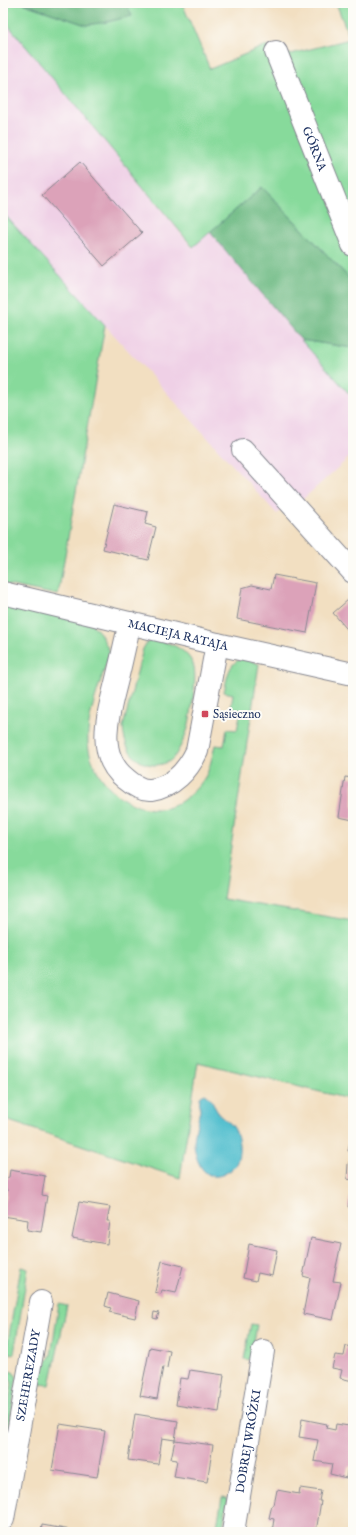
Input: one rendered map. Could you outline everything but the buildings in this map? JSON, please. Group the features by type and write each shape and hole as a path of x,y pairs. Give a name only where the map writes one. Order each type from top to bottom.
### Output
{"street":[{"name":"GÓRNA","path":"276,52 353,245"},
{"path":"243,450 353,572"},
{"name":"MACIEJA RATAJA","path":"3,593 217,644 353,674"},
{"path":"130,623 107,722 106,742 108,754 120,775 134,785 147,790 161,789 176,780 190,765 197,751 217,644"},
{"name":"SZEHEREZADY","path":"3,1518 41,1302"},
{"name":"DOBREJ WRÓŻKI","path":"233,1532 263,1351"}],"shaded area":[{"path":"3,19 192,247 210,232 301,340 353,398 353,454 301,501 297,496 277,514 3,213"}],"green space":[{"path":"3,3 22,3 86,25 131,16 126,3 182,3 210,69 267,45 353,261 353,280 350,279 262,187 193,247 3,19"},
{"path":"22,3 126,3 132,16 86,25"},
{"path":"336,3 353,3 353,233 283,56 350,39"},
{"path":"262,187 350,279 353,280 353,348 301,340 210,232"},
{"path":"3,213 105,325 58,595 3,584"},
{"path":"301,340 353,348 353,398"},
{"path":"3,603 92,624 100,633 110,652 89,721 88,743 96,769 104,781 114,792 139,806 152,809 166,808 177,804 195,790 206,776 215,745 224,746 227,729 237,730 241,710 231,708 233,694 224,692 231,667 239,660 244,659 259,664 223,899 353,921 353,1100 198,1062 180,1178 3,1119"},
{"path":"154,639 172,644 182,650 190,658 193,664 195,676 188,728 182,744 171,760 157,765 142,762 136,759 128,748 123,727 143,649 147,642"},
{"path":"21,1267 28,1269 14,1354 6,1352"},
{"path":"59,1304 67,1306 50,1385 37,1384 39,1375 51,1355"},
{"path":"251,1324 257,1325 251,1360 244,1359"},
{"path":"4,1370 13,1372 17,1377 3,1463 3,1435 12,1383"},
{"path":"222,1497 228,1498 222,1532 216,1532"}],"water":[{"path":"205,1094 211,1100 219,1113 232,1126 239,1141 239,1156 235,1166 222,1175 209,1175 204,1171 200,1166 194,1147 194,1137 200,1110 200,1098"}],"place":[{"name":"Sąsieczno","path":"205,714"}]}
